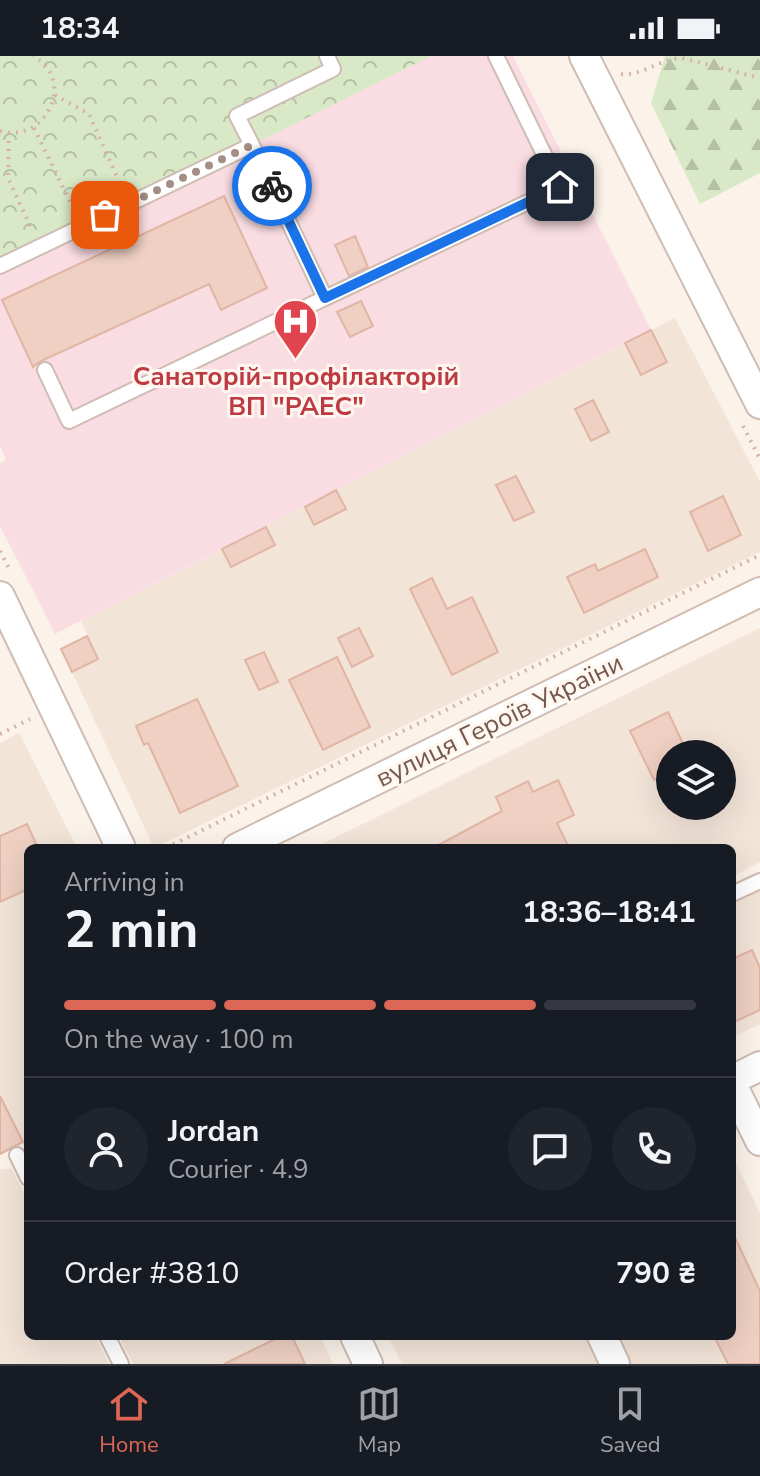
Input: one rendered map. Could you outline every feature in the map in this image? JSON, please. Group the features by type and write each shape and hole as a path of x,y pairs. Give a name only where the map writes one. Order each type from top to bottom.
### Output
{"street":[{"path":"585,58 760,404"},
{"name":"вулиця Героїв України","path":"245,844 760,592"},
{"path":"0,596 119,844"},
{"path":"736,1080 760,1066"},
{"path":"736,1090 760,1141"},
{"path":"357,1340 368,1364"},
{"path":"604,1340 615,1364"}],"lane":[{"path":"325,298 237,116 333,69 327,56"},
{"path":"45,370 69,421 560,187 496,56"},
{"path":"0,266 252,145"},
{"path":"736,892 760,881"},
{"path":"17,1155 24,1170"},
{"path":"109,1340 121,1364"}],"path":[{"path":"0,131 22,132 34,128 51,108 55,95 54,82 48,70 33,56"},
{"path":"585,58 623,75 632,75 672,58 682,58 760,78"},
{"path":"55,95 89,114 129,204"},
{"path":"34,128 82,226"},
{"path":"9,133 8,178 39,247"},
{"path":"174,844 760,555"},
{"path":"0,734 53,707"}],"shaded area":[{"name":"Санаторій-профілакторій ВП \"РАЕС\"","path":"0,56 513,56 651,330 55,634 0,526 0,463 6,460 0,446"},
{"path":"675,318 760,482 760,552 162,844 152,844 72,672 98,659 81,621"},
{"path":"760,628 760,862 736,875 736,844 322,844"},
{"path":"19,733 75,844 24,844 24,1146 22,1143 0,1154 0,743"},
{"path":"760,887 760,1024 736,1036 736,899"},
{"path":"736,1163 760,1213 760,1364 625,1364 613,1340 736,1340"},
{"path":"0,1169 12,1169 24,1194 24,1340 97,1340 109,1364 0,1364"},
{"path":"121,1340 322,1340 333,1364 133,1364"},
{"path":"390,1340 596,1340 607,1364 402,1364"}],"green space":[{"path":"0,56 431,56 0,270"},
{"path":"665,56 760,56 760,173 700,204 651,103"}],"building":[{"path":"224,196 267,288 221,310 209,284 33,367 2,300"},
{"path":"355,236 368,267 349,276 335,245"},
{"path":"361,301 373,326 350,337 337,312"},
{"path":"651,330 667,362 641,375 625,343"},
{"path":"593,400 609,432 591,441 575,409"},
{"path":"516,476 534,512 514,521 496,485"},
{"path":"336,490 346,509 314,525 305,507"},
{"path":"723,496 741,535 708,551 690,512"},
{"path":"266,527 275,545 231,567 222,549"},
{"path":"645,549 658,577 584,613 567,577 595,564 598,571"},
{"path":"432,578 447,609 472,597 498,652 452,675 410,589"},
{"path":"359,628 373,656 352,667 338,638"},
{"path":"87,636 98,659 72,672 61,649"},
{"path":"264,652 278,682 259,690 245,660"},
{"path":"337,657 370,727 323,750 289,680"},
{"path":"197,699 238,786 180,813 148,743 144,745 136,726"},
{"path":"668,712 681,740 656,740 656,779 654,780 630,731"},
{"path":"558,780 574,815 557,823 567,844 440,844 502,811 496,797 528,781 533,792"},
{"path":"27,824 36,844 24,844 24,891 0,902 0,836"},
{"path":"752,950 760,968 760,1010 736,1021 736,957"},
{"path":"0,1096 23,1142 0,1154"},
{"path":"736,1240 760,1291 760,1364 728,1364 716,1340 736,1340"},
{"path":"273,1340 294,1340 305,1364 224,1364"}],"way so far":[{"path":"105,215 252,145 272,186"}],"place":[{"name":"Санаторій-профілакторій ВП \"РАЕС\"","path":"296,360"}],"route":[{"path":"272,186 325,298 560,187"}]}
